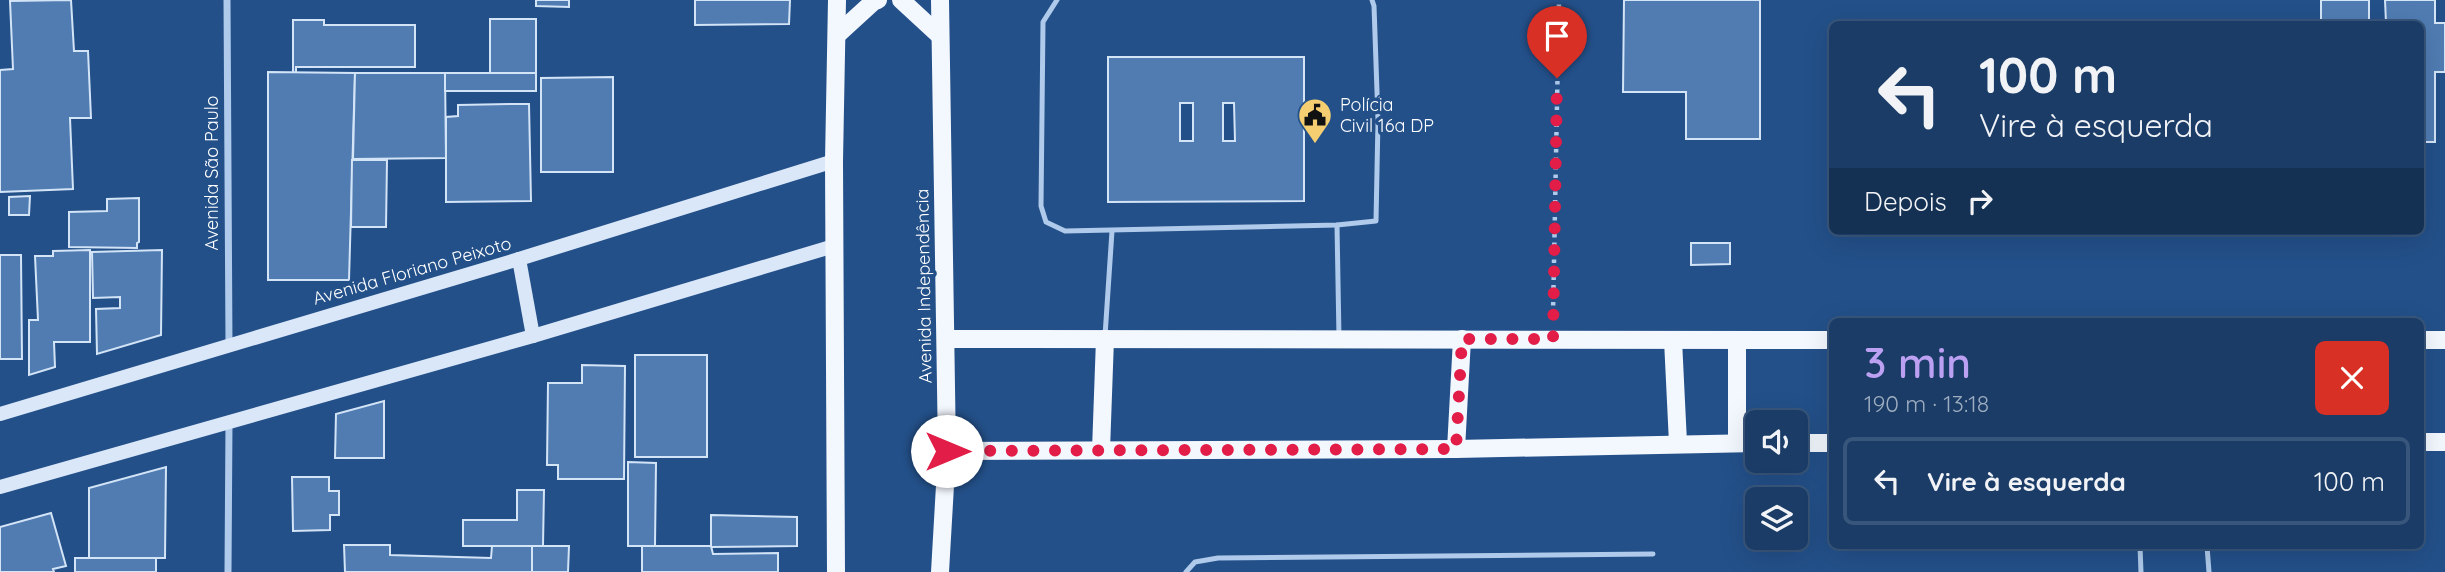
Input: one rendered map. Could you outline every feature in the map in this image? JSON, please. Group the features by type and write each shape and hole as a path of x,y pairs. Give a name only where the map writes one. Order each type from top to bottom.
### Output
{"main road":[{"path":"836,572 834,161 837,0"},
{"path":"838,34 878,0"},
{"path":"901,0 940,36"},
{"name":"Avenida Independência","path":"940,0 947,451 940,572"},
{"path":"946,339 1829,340"},
{"path":"1101,450 1105,339"},
{"path":"1456,449 1462,339"},
{"path":"1673,340 1678,443"},
{"path":"1737,340 1737,443"},
{"path":"2424,340 2445,340"},
{"path":"2424,442 2445,442"},
{"path":"947,451 1456,449 1745,443"},
{"path":"1808,443 1829,443"}],"street":[{"name":"Avenida São Paulo","path":"227,0 229,345"},
{"name":"Avenida Floriano Peixoto","path":"0,414 519,259 834,161"},
{"path":"3,485 533,336 834,246"},
{"path":"519,259 533,336"},
{"path":"228,572 229,422"}],"lane":[{"path":"1057,0 1043,22 1041,206 1046,222 1065,231 1337,225 1376,221 1378,120 1372,0"},
{"path":"1337,225 1339,339"},
{"path":"1105,339 1112,231"},
{"path":"2140,549 2141,572"},
{"path":"2207,549 2209,572"},
{"path":"1186,572 1195,562 1218,558 1653,554"}],"path":[{"path":"1553,339 1559,0"}],"building":[{"path":"71,0 74,51 88,51 91,118 70,118 73,189 0,192 0,70 13,69 10,1"},
{"path":"536,0 569,0 569,7 536,6"},
{"path":"695,0 790,0 789,24 695,25"},
{"path":"1624,0 1760,0 1760,139 1686,139 1686,92 1623,92"},
{"path":"2321,0 2369,0 2369,21 2321,21"},
{"path":"2385,0 2435,0 2435,23 2445,23 2445,72 2435,72 2435,142 2424,142 2424,21 2386,21"},
{"path":"490,19 536,19 536,73 490,73"},
{"path":"293,20 324,20 324,25 415,25 415,67 296,67 296,73 293,73"},
{"path":"1108,57 1304,57 1304,201 1108,202","holes":["1180,103 1193,103 1193,141 1180,141","1223,103 1234,103 1235,141 1223,141"]},
{"path":"268,72 355,73 349,280 268,280"},
{"path":"355,73 445,73 446,158 353,159"},
{"path":"445,73 536,73 536,91 445,91"},
{"path":"613,77 613,172 541,172 541,78"},
{"path":"529,104 531,201 446,202 446,117 458,116 458,105"},
{"path":"352,160 387,160 386,227 351,227"},
{"path":"30,196 29,215 9,215 9,197"},
{"path":"139,198 137,248 69,247 69,212 107,211 107,199"},
{"path":"1691,243 1730,243 1730,264 1691,265"},
{"path":"90,250 90,342 54,342 55,367 29,375 29,320 38,320 35,256 53,256 53,251"},
{"path":"162,250 161,335 97,354 96,309 120,308 120,297 93,298 92,252"},
{"path":"0,255 21,255 22,359 0,359"},
{"path":"635,355 707,355 707,457 635,457"},
{"path":"582,365 625,366 624,479 558,479 558,465 547,465 548,383 582,383"},
{"path":"384,401 384,458 335,458 336,414"},
{"path":"628,462 656,463 655,546 628,546"},
{"path":"166,467 165,558 89,558 89,488"},
{"path":"292,477 329,477 329,491 339,491 339,515 330,515 330,530 293,531"},
{"path":"517,490 544,490 543,546 463,546 463,520 517,520"},
{"path":"51,513 66,566 53,569 54,572 0,572 0,527"},
{"path":"711,515 797,517 797,546 711,547"},
{"path":"344,545 390,545 390,555 491,558 492,546 532,546 532,572 345,572"},
{"path":"532,546 569,546 568,572 532,572"},
{"path":"642,546 711,546 713,554 778,553 778,572 642,572"},
{"path":"75,558 156,558 156,572 75,572"}],"place":[{"name":"Polícia Civil 16a DP","path":"1315,145"}],"route":[{"path":"947,451 1456,449 1462,339 1553,339 1557,78"}]}
